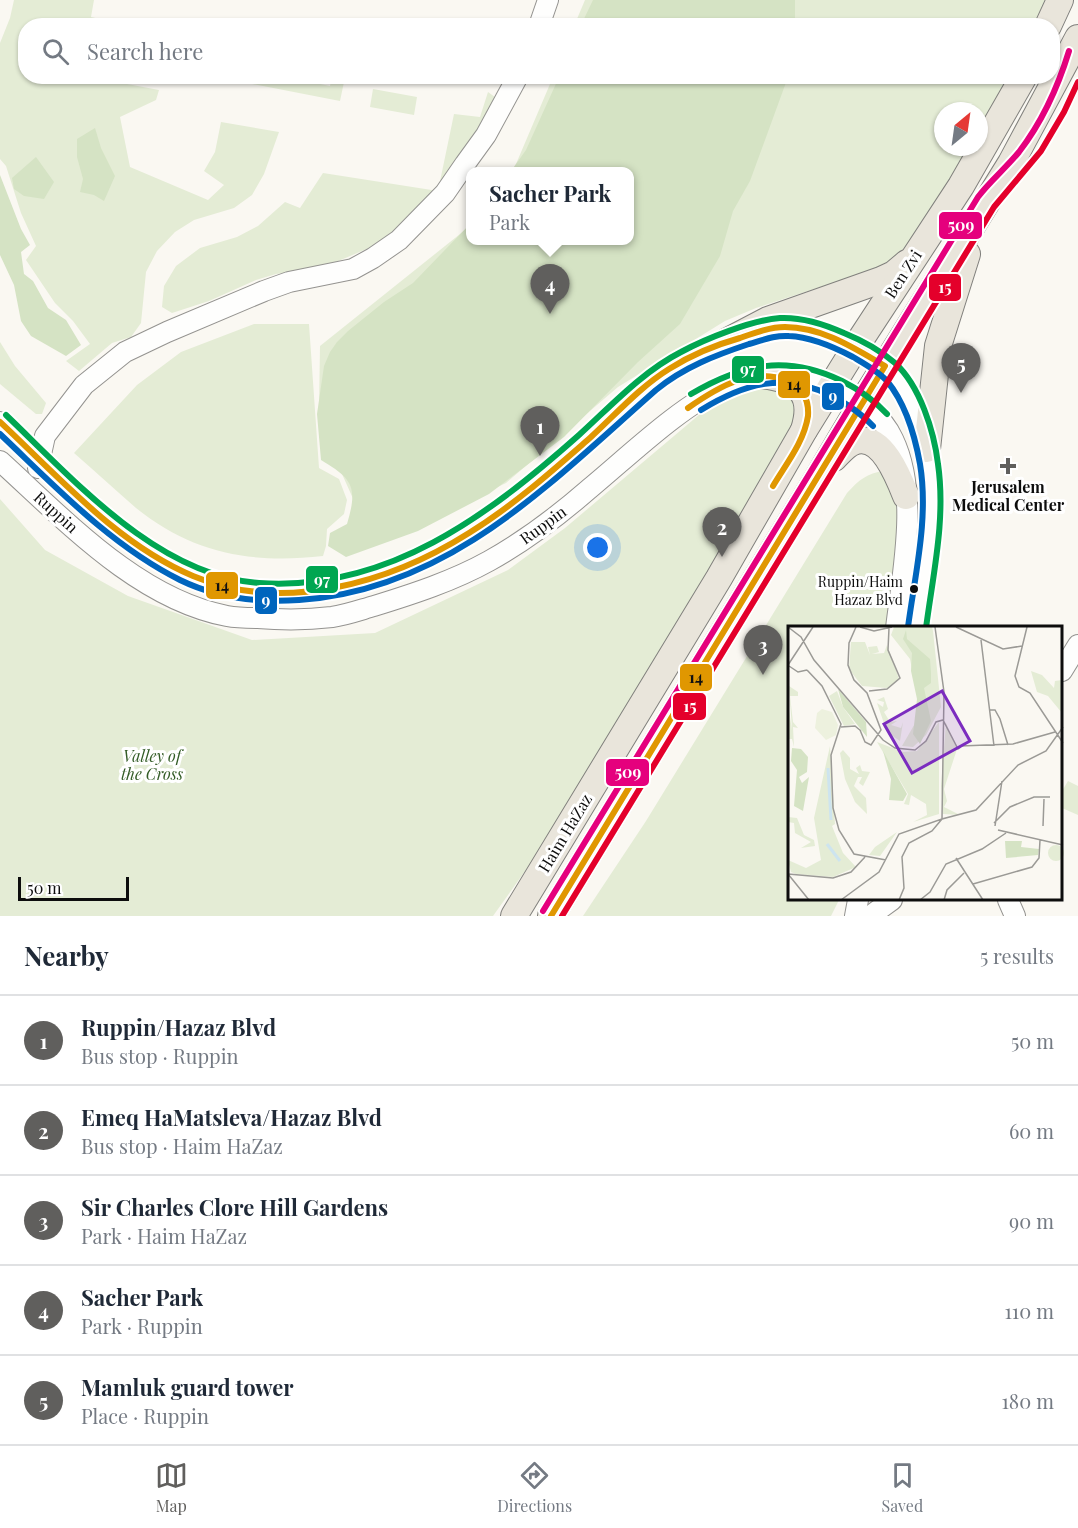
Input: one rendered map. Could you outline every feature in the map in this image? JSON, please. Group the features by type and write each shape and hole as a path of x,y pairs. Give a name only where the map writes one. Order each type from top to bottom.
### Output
{"main road":[{"path":"1052,18 1060,0"},
{"name":"Ben Zvi","path":"1060,72 1078,38"},
{"name":"Ben Zvi","path":"855,348 961,186 1019,84"},
{"name":"Ben Zvi","path":"885,366 1011,163 1053,84"},
{"path":"927,449 938,346 986,202"},
{"path":"726,342 768,320 881,280 894,274 914,257"},
{"name":"Haim HaZaz","path":"514,916 855,348"},
{"name":"Haim HaZaz","path":"551,916 885,366"},
{"path":"760,375 788,380 802,390 808,408 803,432"},
{"path":"820,474 849,444 857,440 866,440 888,458 900,478 906,496"}],"street":[{"path":"542,18 548,0"},
{"path":"35,493 45,436 84,385 125,352 146,341 289,282 353,269 399,240 445,193 486,135 514,84"},
{"name":"Ruppin","path":"0,422 126,535 148,552 193,576 233,589 256,592 329,589 409,566 474,530 535,484 667,370 700,352 726,342 782,327 813,331 855,348 885,366 896,378 909,399 927,449 933,497 917,626"},
{"name":"Ruppin","path":"0,461 87,540 133,575 182,602 228,616 279,620 334,616 419,591 463,575 490,560 562,512 712,391 729,383 760,375 792,373 832,386 862,403 874,413 893,438 902,461 906,496 906,545 896,626"},
{"path":"1063,669 1078,645"},
{"path":"855,916 858,901"},
{"path":"1008,901 1015,916"}],"green space":[{"path":"14,0 94,0 91,17 95,18 18,18 18,84 127,84 159,90 156,100 120,117 130,167 208,200 224,185 204,171 215,152 221,122 279,132 264,174 252,195 234,208 194,220 175,232 157,251 146,272 141,323 131,337 112,343 79,371 66,361 90,344 73,321 55,303 26,260 36,246 21,213 6,166 0,159 0,43"},
{"path":"585,0 1047,0 1038,18 577,18"},
{"path":"593,0 795,0 795,18 584,18"},
{"path":"253,84 330,86 330,84 344,84 340,101"},
{"path":"550,84 1004,84 988,114 988,102 934,102 934,156 965,156 908,250 885,264 756,308 725,321 618,387 506,483 424,522 355,503 342,474 327,455 319,409 320,346 466,229 466,245 634,245 634,167 515,167"},
{"path":"556,84 785,84 750,181 733,211 720,256 680,324 638,362 564,437 489,494 418,531 346,557 328,546 330,533 347,524 352,492 346,479 321,460 317,414 324,366 337,342 384,302 413,283 466,228 466,245 634,245 634,167 514,167 526,150"},
{"path":"373,89 417,97 414,115 370,107"},
{"path":"488,92 499,100 427,211 376,245 316,269 276,274 256,280 209,301 172,313 162,307 164,286 176,266 200,248 237,237 258,226 285,202 300,208 323,173 438,191 454,114 480,117"},
{"path":"95,128 101,148 115,176 104,201 94,195 80,192 83,179 77,157 77,139"},
{"path":"36,157 54,182 44,199 24,196 14,189 12,178"},
{"path":"0,175 21,229 30,245 21,252 24,274 33,281 48,308 66,320 81,345 66,356 31,336 21,321 14,285 0,255"},
{"path":"254,324 309,324 319,468 339,479 347,500 344,514 327,529 323,556 272,558 248,556 202,546 158,524 136,508 74,453 137,385 181,352"},
{"path":"0,342 15,366 46,403 42,414 36,414 0,384"},
{"name":"Valley of the Cross","path":"764,382 782,391 795,405 794,421 790,433 629,725 493,916 0,916 0,499 45,550 128,596 252,640 375,633 508,570 565,528 719,398 748,384"},
{"path":"884,471 902,500 889,626 788,626 788,901 838,901 831,916 583,916 646,821 847,493 855,484 873,473"},
{"path":"1068,781 1078,786 1078,815 1063,808 1063,789"}],"transit line":[{"name":"509","path":"1060,78 1069,51"},
{"name":"15","path":"562,916 994,207 1041,151 1064,112 1078,82"},
{"name":"509","path":"543,911 978,197 1019,152 1035,129 1057,84"},
{"name":"97","path":"6,415 90,495 120,521 153,544 187,563 222,576 259,583 306,583 350,575 393,561 433,542 472,519 545,465 640,379 681,352 715,336 756,322 780,318 813,322 857,339 889,358 904,373 919,396 936,451 940,485 940,526 926,626"},
{"name":"14","path":"0,422 90,508 114,528 165,562 193,576 227,587 263,592 299,592 335,588 371,579 438,551 469,533 532,488 658,376 712,347 768,329 799,328 837,340 885,366 551,916"},
{"name":"9","path":"0,434 85,514 154,566 194,586 223,595 268,601 299,600 353,592 403,576 450,554 494,526 536,495 656,390 689,368 712,357 764,339 784,336 806,338 846,353 880,374 899,399 908,420 920,464 923,505 920,546 908,626"},
{"name":"97","path":"691,394 746,370 783,365 802,367 842,381 866,395 887,414"},
{"name":"14","path":"688,408 724,386 750,377 777,377 799,388 808,405 806,426 794,452 773,486"},
{"name":"9","path":"701,410 749,387 765,384 797,384 838,399 873,426"}],"place":[{"name":"Sacher Park","path":"550,314"},
{"name":"Mamluk guard tower","path":"961,393"},
{"name":"Ruppin/Hazaz Blvd","path":"540,456"},
{"name":"Jerusalem Medical Center","path":"1008,466"},
{"name":"Emeq HaMatsleva/Hazaz Blvd","path":"722,557"},
{"name":"Ruppin/Haim Hazaz Blvd","path":"914,589"},
{"name":"Sir Charles Clore Hill Gardens","path":"763,675"}]}
